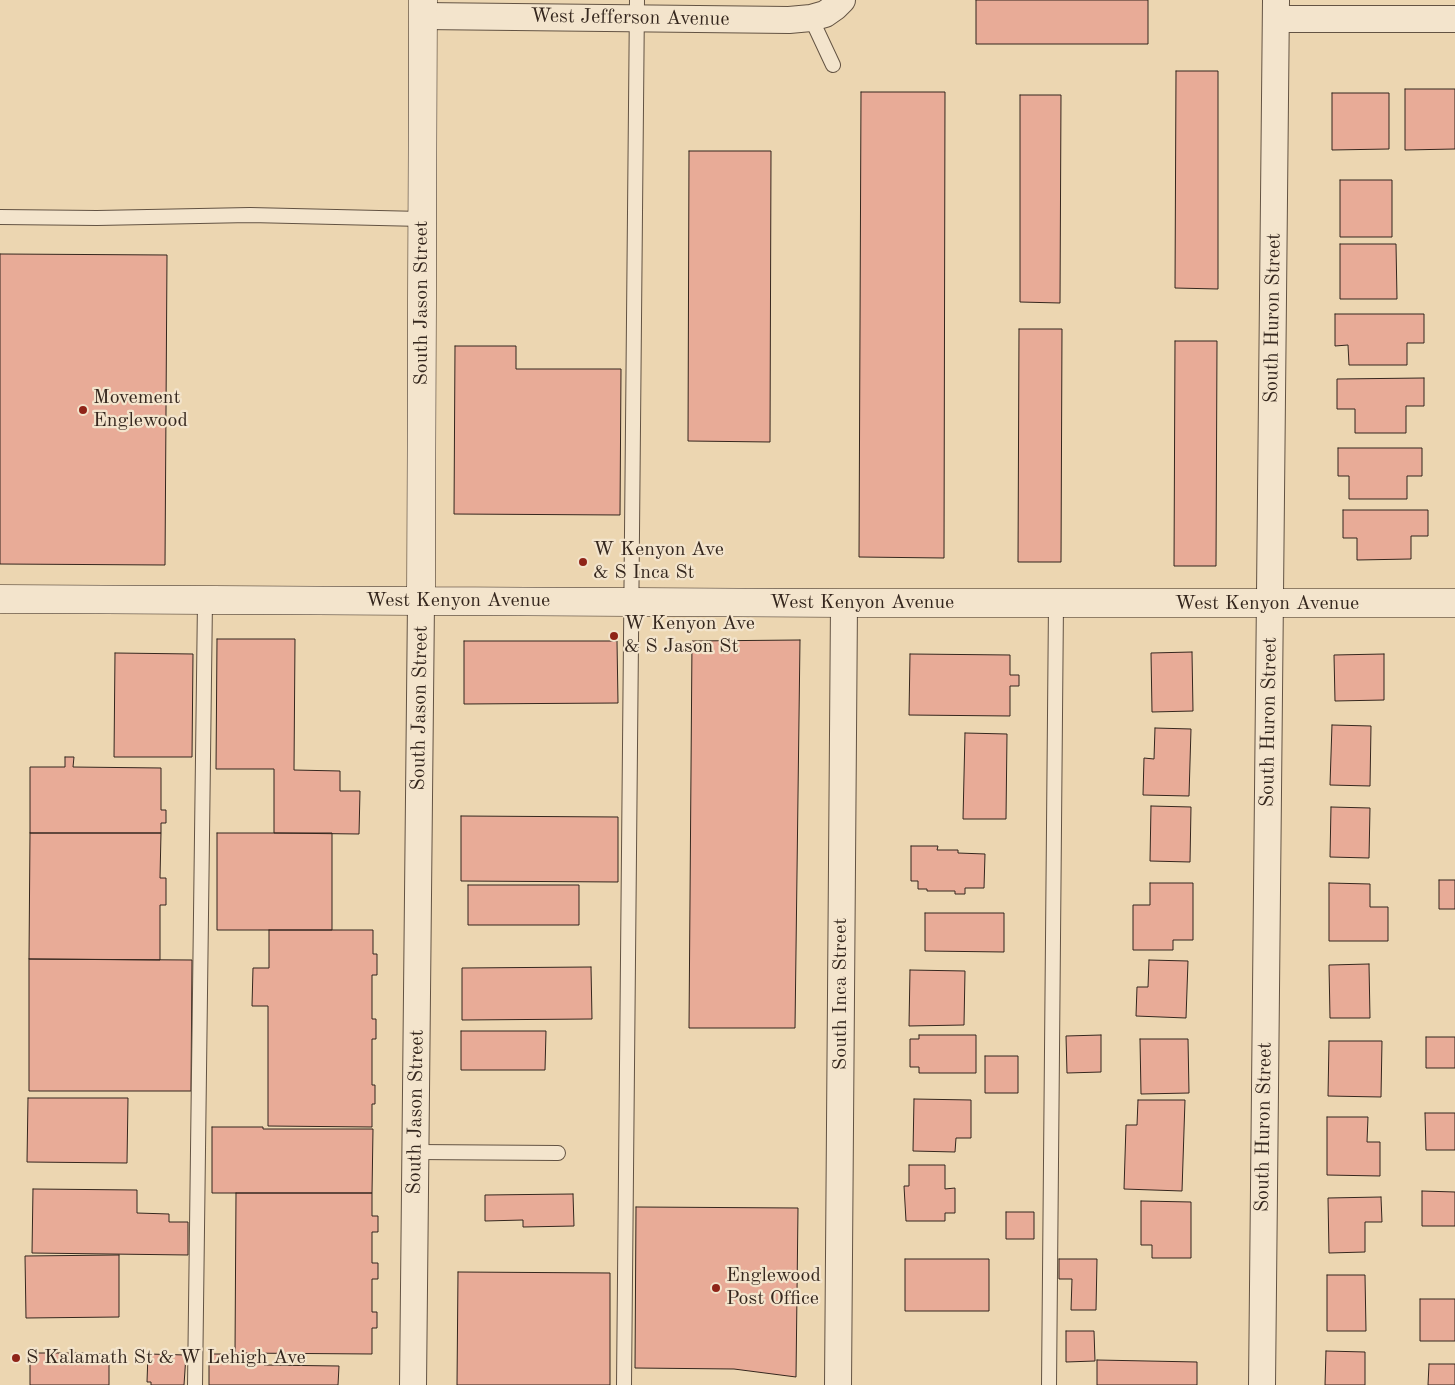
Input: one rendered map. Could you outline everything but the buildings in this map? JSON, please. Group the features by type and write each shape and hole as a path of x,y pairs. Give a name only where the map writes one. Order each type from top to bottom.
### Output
{"street":[{"name":"West Jefferson Avenue","path":"423,8 637,9 789,20 811,18 825,14 839,4"},
{"name":"South Jason Street","path":"413,1385 421,601 423,8"},
{"path":"1276,9 1455,19"},
{"name":"South Huron Street","path":"1262,1385 1276,9"},
{"name":"West Kenyon Avenue","path":"0,599 1056,604 1455,603"},
{"name":"South Inca Street","path":"838,1385 844,603"}],"lane":[{"path":"624,1385 637,9"},
{"path":"811,18 833,65"},
{"path":"0,217 97,218 250,215 422,218"},
{"path":"195,1385 205,600"},
{"path":"1049,1385 1056,604"},
{"path":"416,1152 558,1153"}],"place":[{"name":"Movement Englewood","path":"83,410"},
{"name":"W Kenyon Ave & S Inca St","path":"583,562"},
{"name":"W Kenyon Ave & S Jason St","path":"614,636"},
{"name":"Englewood Post Office","path":"716,1288"},
{"name":"S Kalamath St & W Lehigh Ave","path":"16,1358"}]}
